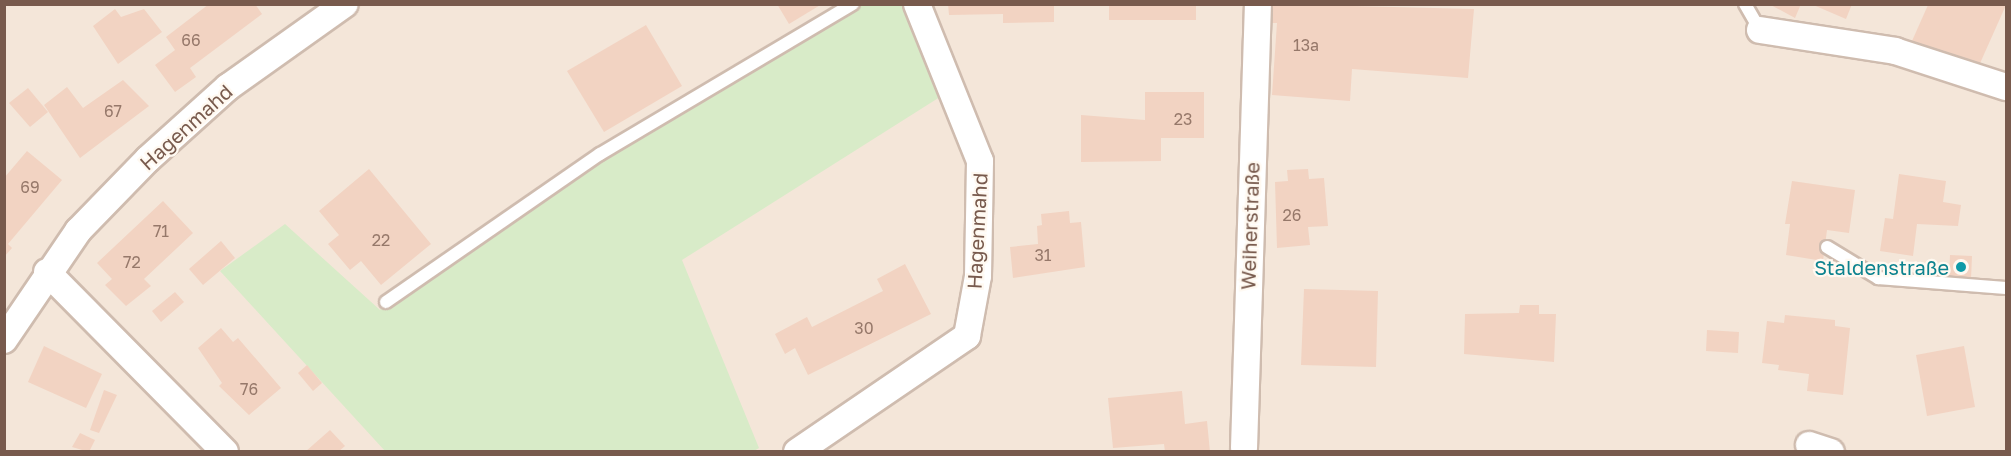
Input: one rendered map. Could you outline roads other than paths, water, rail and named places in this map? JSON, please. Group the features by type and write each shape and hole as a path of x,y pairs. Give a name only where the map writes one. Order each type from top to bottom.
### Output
{"street":[{"name":"Hagenmahd","path":"4,340 47,272 78,231 148,159 228,87 345,4"},
{"name":"Hagenmahd","path":"796,452 967,336 978,276 980,160 917,4"},
{"name":"Weiherstraße","path":"1244,448 1258,4"},
{"path":"1760,30 1895,51 2007,87"},
{"path":"47,272 225,452"}],"lane":[{"path":"386,302 600,154 853,4"},
{"path":"1745,4 1760,30"},
{"path":"1827,247 1878,278 2007,288"}],"place":[{"name":"Staldenstraße","path":"1961,267"}]}
